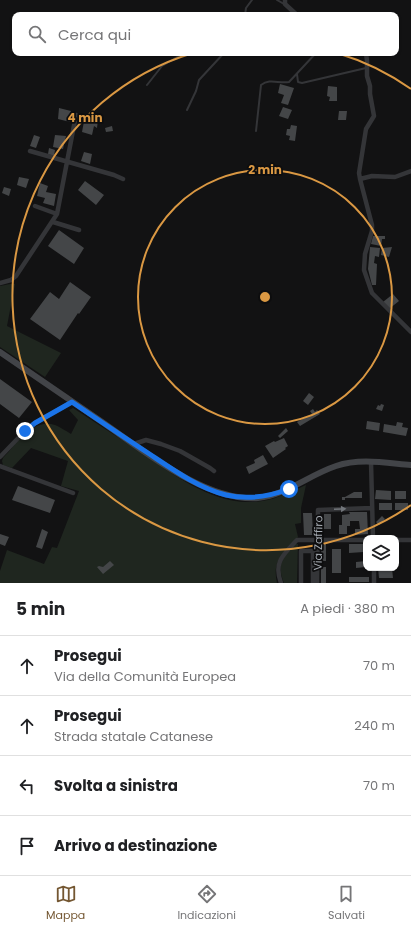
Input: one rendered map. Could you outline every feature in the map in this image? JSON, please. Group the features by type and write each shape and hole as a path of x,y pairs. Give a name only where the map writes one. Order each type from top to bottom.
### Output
{"main road":[{"path":"0,352 134,444 195,482 216,492 236,497 257,498 289,489 335,467 354,462 411,465"}],"street":[{"path":"285,2 294,12"},
{"path":"366,56 367,76 370,86 374,116 366,130 359,173 372,219 372,231 365,254 364,270 372,293 411,332"},
{"path":"0,282 11,280 16,276 57,214 76,115"},
{"path":"30,151 114,175 123,179"},
{"path":"360,179 372,176 395,177 411,171"},
{"path":"35,206 57,214"},
{"path":"53,222 79,230"},
{"path":"0,457 25,431 35,423 72,402"},
{"path":"134,444 146,440 161,444 180,451 214,471"},
{"path":"371,462 373,535"},
{"path":"0,466 73,493"},
{"name":"Via Zaffiro","path":"317,583 318,510 372,508"},
{"path":"281,583 278,567 280,559 297,540 363,540"},
{"path":"399,540 411,540"},
{"path":"301,583 301,551 313,551 313,583"},
{"path":"374,571 374,583"}],"lane":[{"path":"245,12 246,8 252,0"},
{"path":"277,0 285,2"},
{"path":"147,85 162,66 179,56"},
{"path":"187,110 196,91 199,80 221,56"},
{"path":"256,130 261,85 267,81 286,82 297,74 313,56"},
{"path":"297,74 298,82 302,83 367,68"}],"shaded area":[{"path":"15,284 7,326 61,353 45,377 0,347 0,286"},
{"path":"73,408 179,478 205,492 219,497 234,501 256,502 278,497 306,485 301,508 301,523 295,524 298,537 283,553 277,563 277,583 0,583 0,571 7,550 44,564 52,547 57,548 79,491 61,486 68,461 31,448 12,468 3,465 3,458 26,434 39,425 55,425 71,434 78,420 69,410"},
{"path":"295,544 298,544 297,583 284,583 281,571 282,562 284,557"}],"building":[{"path":"280,84 294,88 288,105 281,103 284,95 278,93"},
{"path":"328,86 337,87 337,101 329,101 330,97 327,96"},
{"path":"283,107 292,110 288,119 279,116"},
{"path":"59,108 71,111 70,122 58,119"},
{"path":"339,111 347,111 346,120 338,120"},
{"path":"85,116 98,119 97,128 94,126 92,135 82,132"},
{"path":"291,125 297,126 295,141 289,140 290,136 286,135 287,129 290,129"},
{"path":"112,126 113,131 106,132 105,128"},
{"path":"34,135 40,137 36,148 30,146"},
{"path":"55,135 66,136 63,149 53,147"},
{"path":"49,148 55,150 54,156 48,154"},
{"path":"84,152 92,154 90,164 81,161"},
{"path":"19,177 29,179 26,188 17,185"},
{"path":"85,181 104,195 96,205 78,190"},
{"path":"40,183 48,186 46,192 56,194 54,206 43,203 45,198 37,196"},
{"path":"4,187 11,189 9,196 2,193"},
{"path":"59,230 84,248 74,264 48,246"},
{"path":"373,236 385,236 385,239 382,239 381,246 371,244"},
{"path":"370,247 380,248 379,257 375,256 374,263 377,264 376,285 372,285 368,269"},
{"path":"392,247 389,257 381,255 382,248"},
{"path":"70,282 91,297 60,340 30,319 50,292 59,299"},
{"path":"393,294 399,301 389,309 383,302"},
{"path":"0,379 32,402 19,418 0,404"},
{"path":"309,393 314,397 308,405 303,401"},
{"path":"381,404 384,405 382,411 376,409 378,405 380,406"},
{"path":"313,409 315,412 317,410 320,414 300,426 297,422 312,414 310,411"},
{"path":"367,421 380,423 379,431 366,429"},
{"path":"397,422 403,423 402,427 408,428 406,436 383,432 384,424 396,426"},
{"path":"286,428 288,431 280,438 278,436"},
{"path":"284,438 288,446 273,458 265,446"},
{"path":"263,455 268,464 249,474 246,467 255,463 254,460"},
{"path":"18,486 55,500 50,513 12,500"},
{"path":"376,490 391,491 391,500 375,499"},
{"path":"395,491 406,491 406,499 395,499"},
{"path":"354,492 362,492 362,498 345,498 345,500 342,500 342,497"},
{"path":"379,503 392,503 392,510 379,510"},
{"path":"395,503 408,503 408,510 395,510"},
{"path":"349,512 367,512 368,534 355,535 355,529 360,529 359,521 350,521 350,526 347,526 347,534 339,534 339,525 342,525 342,515 350,514"},
{"path":"303,513 312,513 313,535 304,535"},
{"path":"324,514 331,514 331,529 324,529"},
{"path":"382,516 385,519 379,525 376,522"},
{"path":"42,529 48,532 42,549 36,547"},
{"path":"0,534 9,537 5,546 0,544"},
{"path":"321,543 326,543 326,561 321,561"},
{"path":"349,544 363,544 363,552 349,553"},
{"path":"332,549 341,549 341,573 332,573"},
{"path":"110,561 114,565 103,574 97,567 103,567"},
{"path":"363,561 363,567 356,568 356,562"},
{"path":"321,567 326,567 326,583 321,583"},
{"path":"378,571 392,571 393,578 379,578"},
{"path":"349,577 369,577 369,582 349,582"}],"route":[{"path":"25,431 35,423 72,402 166,465 206,488 226,495 248,498 267,496 289,489"}]}
